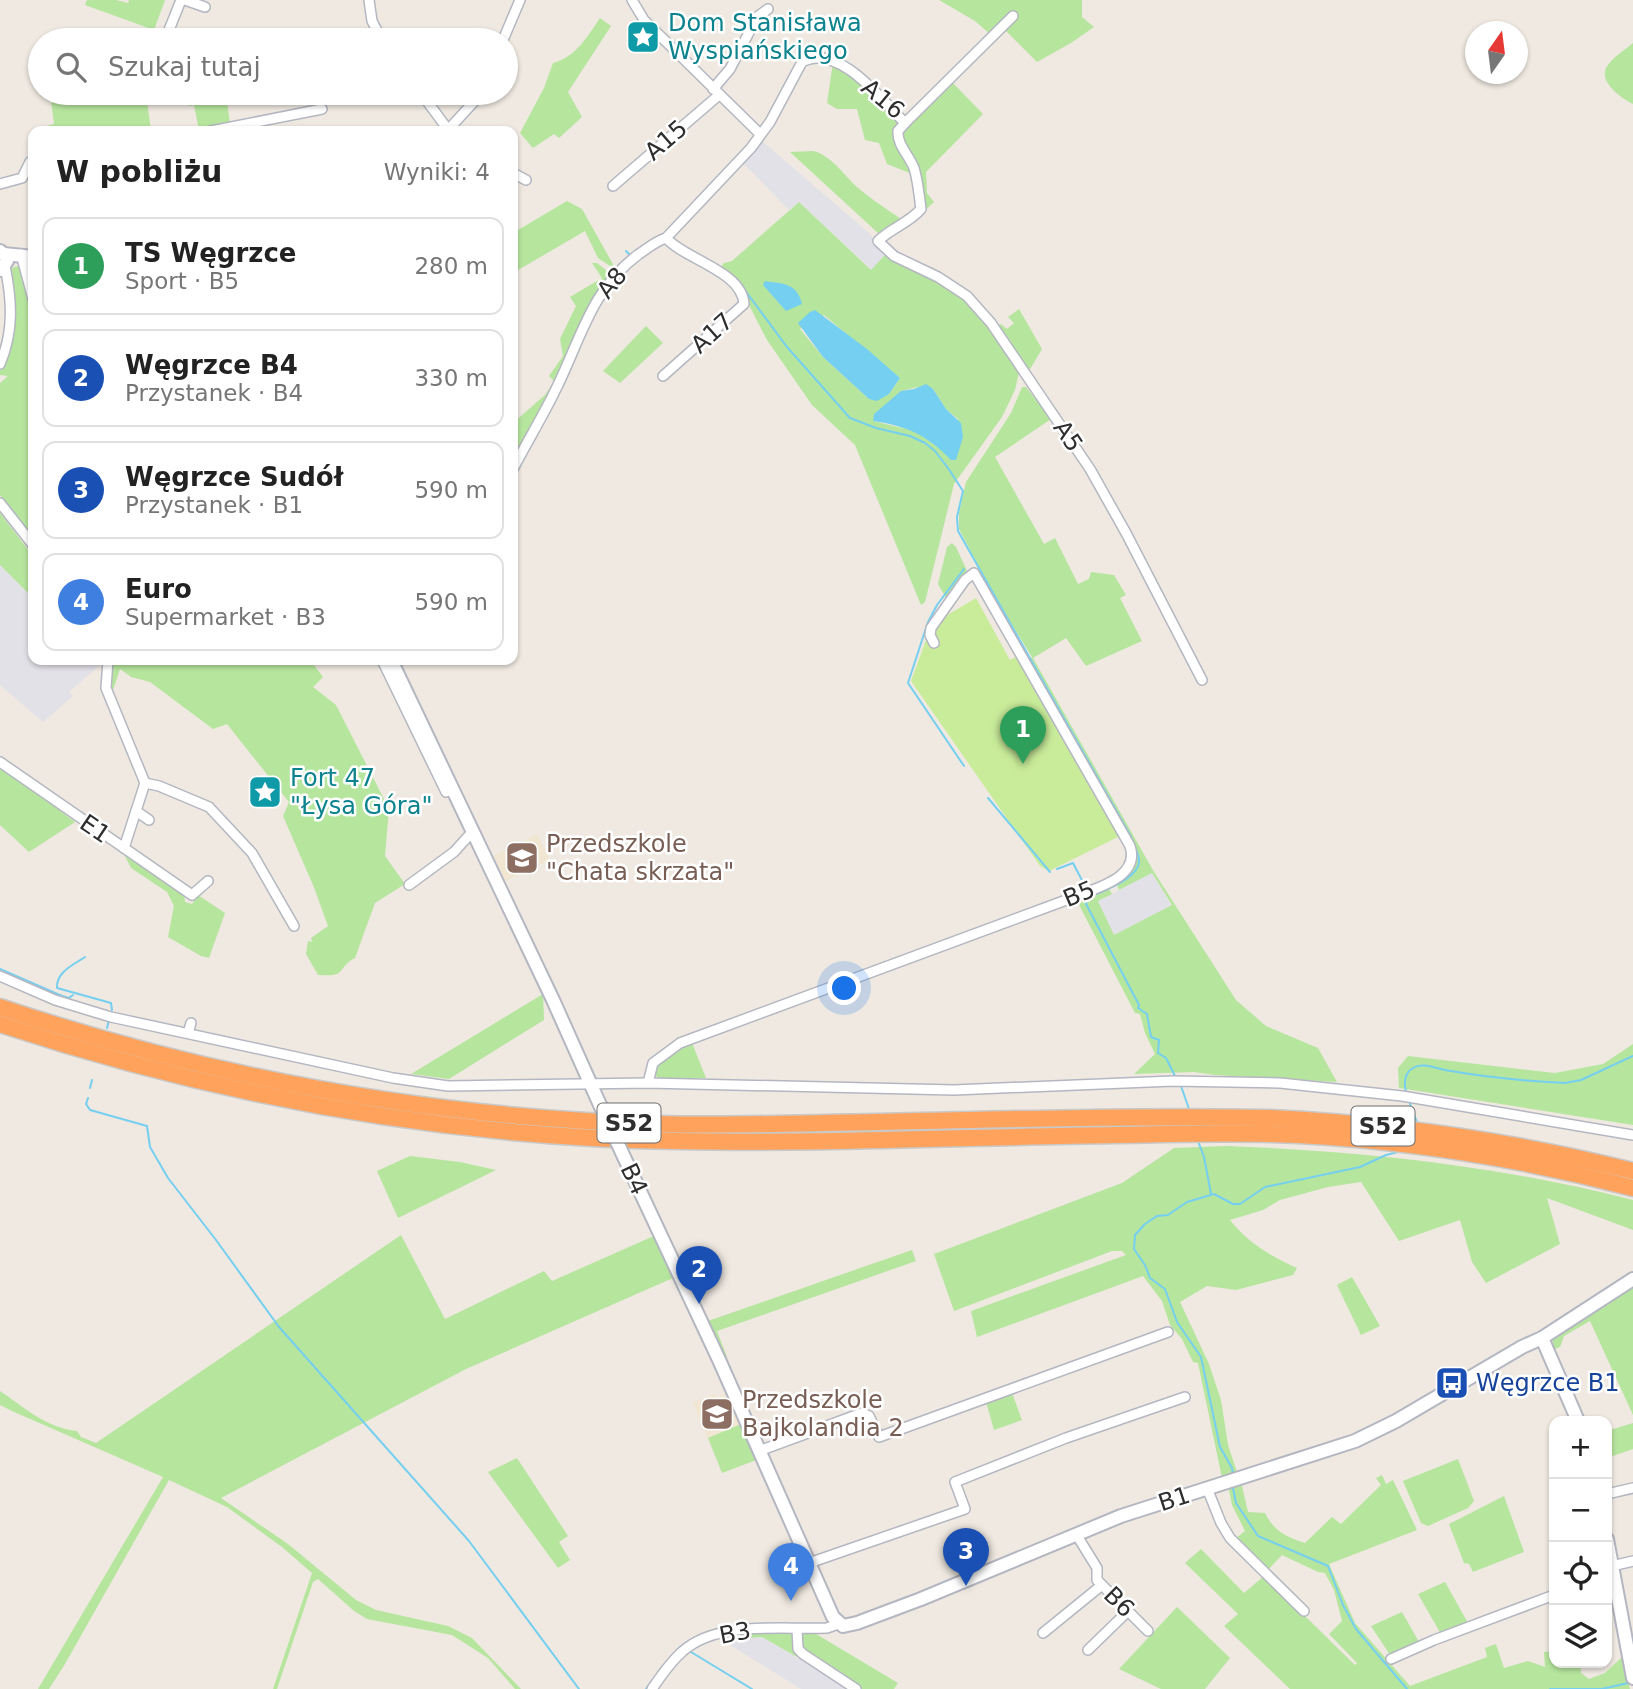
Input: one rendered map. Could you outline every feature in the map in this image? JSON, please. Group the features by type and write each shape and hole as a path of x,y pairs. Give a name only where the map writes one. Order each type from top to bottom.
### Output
{"highway":[{"name":"S52","path":"0,1004 30,1017 136,1048 255,1076 414,1104 540,1118 712,1125 1270,1118 1357,1123 1501,1142 1633,1171"},
{"name":"S52","path":"0,1024 196,1080 322,1106 440,1124 639,1140 1251,1133 1395,1143 1496,1158 1633,1188"},
{"path":"0,1030 46,1039"}],"street":[{"path":"170,28 183,0 205,7"},
{"path":"369,0 376,28"},
{"path":"508,28 520,0"},
{"path":"632,0 644,20 760,134"},
{"name":"A15","path":"613,186 716,92 757,17 768,9"},
{"name":"A16","path":"760,134 780,104 802,62 816,57 840,62 905,123 1013,16"},
{"path":"430,105 444,126"},
{"path":"452,126 471,105"},
{"path":"236,126 322,109"},
{"name":"A5","path":"905,123 898,131 898,141 915,170 921,209 902,226 887,232 878,241 894,256 938,277 967,296 986,316 1090,469 1202,680"},
{"name":"A8","path":"518,460 557,387 581,328 608,283 654,243 667,239 751,148 760,134"},
{"path":"0,184 22,178 28,166"},
{"path":"518,176 526,180"},
{"name":"A17","path":"663,376 744,304 733,282 721,271 699,263 667,239"},
{"path":"0,364 10,334 12,314 3,264 27,257"},
{"path":"0,503 28,539"},
{"name":"B5","path":"648,1083 653,1063 680,1043 1069,899 1120,876 1129,868 1132,855 1130,846 974,573 965,580 931,628 930,635 934,643"},
{"path":"108,665 106,688 141,778 136,811 124,848"},
{"path":"384,665 446,792 453,790"},
{"name":"B4","path":"393,665 692,1301 808,1563 838,1623"},
{"name":"E1","path":"3,761 192,895 208,881"},
{"path":"141,778 209,807 252,853 294,926"},
{"path":"136,811 149,820"},
{"path":"409,884 454,852 473,831"},
{"path":"0,976 70,1005 188,1033 323,1058 393,1078 448,1086 648,1083 931,1090 1178,1081 1280,1083 1416,1098 1633,1135"},
{"path":"188,1033 191,1023"},
{"name":"B1","path":"838,1623 847,1626 866,1620 1121,1516 1277,1468 1371,1434 1542,1338 1633,1279"},
{"path":"759,1451 862,1413 869,1416 878,1437 1168,1332"},
{"path":"1542,1338 1576,1416"},
{"path":"808,1563 965,1509 955,1482 1077,1434 1185,1397"},
{"path":"1207,1488 1230,1538 1304,1611"},
{"path":"1612,1493 1633,1489"},
{"name":"B6","path":"1076,1534 1097,1569 1097,1580 1148,1632"},
{"path":"1612,1572 1633,1561"},
{"path":"1612,1577 1633,1678"},
{"path":"1043,1633 1102,1585"},
{"path":"1391,1659 1549,1597"},
{"path":"1088,1650 1128,1611"},
{"name":"B3","path":"652,1689 683,1651 703,1640 750,1628 827,1628 838,1623"},
{"path":"797,1629 798,1650 856,1689"}],"shaded area":[{"path":"762,141 869,233 885,255 872,270 799,202 789,210 743,163"},
{"path":"0,565 28,593 28,665 100,665 69,692 73,696 43,722 0,685"},
{"name":"Przedszkole \"Chata skrzata\"","path":"537,834 550,860 505,881 494,856"},
{"path":"1152,873 1172,906 1114,935 1098,901"},
{"name":"Przedszkole Bajkolandia 2","path":"727,1393 741,1424 708,1438 693,1403 715,1394 717,1397"},
{"path":"762,1637 851,1689 801,1689 722,1640"}],"green space":[{"path":"87,0 116,0 128,3 129,0 165,0 155,28 85,5"},
{"path":"939,0 1082,0 1082,17 1094,27 1037,62 1005,30 991,35 975,21"},
{"path":"600,18 611,26 568,92 582,117 559,138 554,134 533,148 520,133 544,88 553,63 575,51"},
{"path":"1633,43 1633,104 1614,91 1607,81 1605,71 1617,56"},
{"path":"833,62 870,92 901,123 895,131 912,174 887,164 879,143 865,140 857,109 837,109 827,103"},
{"path":"952,82 983,114 926,172 927,193 934,202 923,212 901,140 902,131"},
{"path":"52,105 148,105 150,126 47,126 54,124"},
{"path":"194,105 228,105 230,124 198,126"},
{"path":"813,151 831,161 857,187 904,221 878,233 790,152"},
{"path":"567,201 582,209 614,266 613,268 598,258 585,231 518,270 518,230"},
{"path":"799,202 871,270 885,255 932,277 958,294 984,321 1019,372 1015,390 1002,417 954,484 925,602 921,605 855,445 812,405 767,340 735,278 721,267 732,261","holes":["824,315 900,378 889,394 869,399 823,357 800,329","918,387 933,389 946,409 958,419 956,460 915,431 873,421 901,391"]},
{"path":"592,263 597,263 606,270 608,278 583,317 560,375 518,451 518,419 545,395 554,381 549,376 563,356 560,339 576,306 570,297 602,278"},
{"path":"17,266 21,269 28,291 28,532 0,495 0,383 8,376 0,375 0,371 10,344 14,321 10,269"},
{"path":"1019,309 1042,349 1029,371 997,326 1001,324 1007,329 1014,323 1008,317"},
{"path":"646,326 663,343 620,383 603,371"},
{"path":"1022,387 1026,387 1051,419 995,457 1044,544 1055,538 1078,584 1089,579 1091,572 1114,575 1126,595 1120,598 1142,641 1086,666 1066,638 1033,658 1154,872 1236,1000 1266,1026 1318,1048 1337,1082 1194,1072 1134,1074 1155,1054 1140,1014 1135,1013 1076,899 1107,885 1112,894 1098,901 1114,935 1172,905 1152,873 1119,890 1116,882 1131,869 1135,861 1131,841 1029,660 1032,657 994,596 959,529 959,513 966,482 1011,413"},
{"path":"0,513 28,549 28,593 0,565"},
{"path":"952,543 967,571 946,598 938,584 947,547"},
{"path":"976,598 1010,660 1018,656 1120,836 1049,871 1040,866 911,681 926,640 927,627"},
{"path":"111,665 314,665 323,677 313,687 336,705 389,809 385,856 405,884 375,903 355,958 339,973 318,975 306,954 308,941 312,942 311,938 328,926 283,816 289,802 227,724 213,729 150,682 131,677 120,669 112,693"},
{"path":"0,766 75,822 29,852 0,825"},
{"path":"125,856 184,892 185,902 192,904 198,895 225,913 209,958 168,937 174,906 167,892 131,868"},
{"path":"543,994 544,1020 449,1079 411,1074"},
{"path":"692,1043 706,1078 659,1078 655,1075 664,1059"},
{"path":"1633,1044 1633,1125 1399,1088 1398,1068 1408,1056 1555,1073 1603,1064"},
{"path":"1227,1146 1432,1162 1583,1188 1633,1200 1633,1230 1547,1198 1560,1244 1486,1283 1472,1262 1460,1220 1399,1241 1361,1182 1328,1187 1280,1200 1263,1210 1230,1220 1260,1248 1297,1268 1293,1275 1236,1290 1207,1286 1180,1302 1209,1364 1221,1400 1228,1445 1237,1472 1222,1478 1198,1363 1193,1362 1182,1339 1170,1325 1162,1301 1143,1276 977,1337 971,1311 1126,1255 1122,1251 1112,1251 954,1311 934,1254 1122,1183 1174,1148"},
{"path":"410,1156 460,1162 496,1170 398,1218 377,1171"},
{"path":"401,1235 445,1319 544,1271 552,1281 656,1235 673,1278 466,1369 221,1498 288,1544 356,1600 376,1610 448,1626 472,1638 521,1689 515,1689 488,1658 452,1635 367,1619 318,1579 313,1582 277,1689 273,1689 312,1573 282,1547 227,1507 169,1480 65,1664 49,1689 38,1689 163,1477 0,1405 0,1391 45,1421 77,1431 81,1437 96,1443"},
{"path":"912,1250 916,1261 717,1331 727,1357 722,1358 708,1321"},
{"path":"1352,1277 1380,1326 1361,1335 1337,1285"},
{"path":"1633,1282 1633,1415 1590,1321 1564,1336 1560,1347 1552,1350 1553,1339 1558,1331"},
{"path":"1012,1393 1022,1420 994,1430 986,1402"},
{"path":"1633,1423 1633,1449 1612,1456 1612,1429"},
{"path":"741,1424 759,1459 722,1473 708,1438"},
{"path":"517,1458 568,1536 559,1542 570,1560 558,1568 488,1472"},
{"path":"1458,1459 1474,1501 1468,1508 1428,1526 1421,1523 1403,1481"},
{"path":"1382,1475 1386,1484 1393,1480 1417,1530 1329,1564 1355,1623 1410,1686 1487,1657 1485,1648 1496,1644 1504,1668 1528,1661 1545,1667 1544,1652 1549,1652 1549,1668 1580,1668 1581,1673 1589,1679 1605,1673 1622,1657 1630,1689 1290,1689 1224,1626 1238,1614 1185,1563 1201,1549 1244,1593 1264,1576 1355,1665 1357,1663 1329,1634 1342,1621 1334,1590 1325,1573 1282,1555 1266,1572 1235,1539 1245,1531 1232,1505 1228,1485 1241,1482 1248,1512 1265,1513 1281,1532 1305,1543 1332,1517 1341,1524 1381,1485 1376,1478"},
{"path":"1504,1496 1524,1552 1473,1572 1469,1564 1464,1563 1449,1524"},
{"path":"1445,1582 1468,1623 1441,1634 1418,1594"},
{"path":"1177,1607 1230,1658 1205,1689 1161,1689 1119,1669"},
{"path":"1402,1612 1419,1642 1390,1655 1371,1626"},
{"path":"790,1632 797,1657 762,1637 737,1639 738,1634"},
{"path":"804,1633 816,1634 898,1683 894,1689 859,1689 803,1649 801,1641"}],"water":[{"path":"765,281 793,288 802,304 786,311 763,285"},
{"path":"815,310 900,378 889,394 877,401 869,399 823,357 798,323"},
{"path":"926,384 961,423 963,437 956,460 951,460 916,433 873,421 874,414 901,391"}],"waterway":[{"path":"626,251 632,257"},
{"path":"744,289 787,347 850,418 925,443 935,451 963,491 957,517 958,531 1137,851 1138,867 1133,873 1088,898 1086,904 1139,1005 1138,1008 1147,1014 1151,1037 1159,1040 1158,1053 1166,1058 1176,1078"},
{"path":"964,569 937,605 928,622 908,683 964,766"},
{"path":"988,798 1050,872"},
{"path":"1057,869 1073,863 1085,886"},
{"path":"85,957 62,973 57,988 111,1003 112,1010"},
{"path":"0,969 62,996 69,998 73,995"},
{"path":"107,1028 109,1020"},
{"path":"1406,1092 1406,1075 1413,1068 1420,1066 1490,1077 1565,1083 1581,1080 1633,1056"},
{"path":"90,1088 92,1080"},
{"path":"1181,1086 1189,1109"},
{"path":"88,1098 86,1104 90,1110 147,1126 150,1147 168,1178 279,1327 469,1541 579,1689"},
{"path":"1409,1101 1418,1125"},
{"path":"1198,1141 1211,1194"},
{"path":"1233,1475 1220,1447 1201,1357 1177,1322 1165,1289 1150,1278 1134,1249 1135,1235 1157,1216 1168,1215 1187,1202 1214,1194 1233,1204 1240,1204 1265,1187 1360,1167 1398,1152"},
{"path":"1233,1488 1236,1503 1258,1536 1328,1566 1343,1605 1356,1629 1407,1689"},
{"path":"658,1672 680,1647 695,1638"},
{"path":"691,1652 752,1689"},
{"path":"646,1689 654,1678"},
{"path":"1550,1689 1602,1689 1628,1683"}],"place":[{"name":"Dom Stanisława Wyspiańskiego","path":"643,37"},
{"name":"TS Węgrzce","path":"1023,764"},
{"name":"Fort 47 \"Łysa Góra\"","path":"265,792"},
{"name":"Przedszkole \"Chata skrzata\"","path":"522,858"},
{"name":"Węgrzce B4","path":"699,1304"},
{"name":"Węgrzce B1","path":"1452,1383"},
{"name":"Przedszkole Bajkolandia 2","path":"717,1414"},
{"name":"Węgrzce Sudół","path":"966,1586"},
{"name":"Euro","path":"791,1601"}]}
